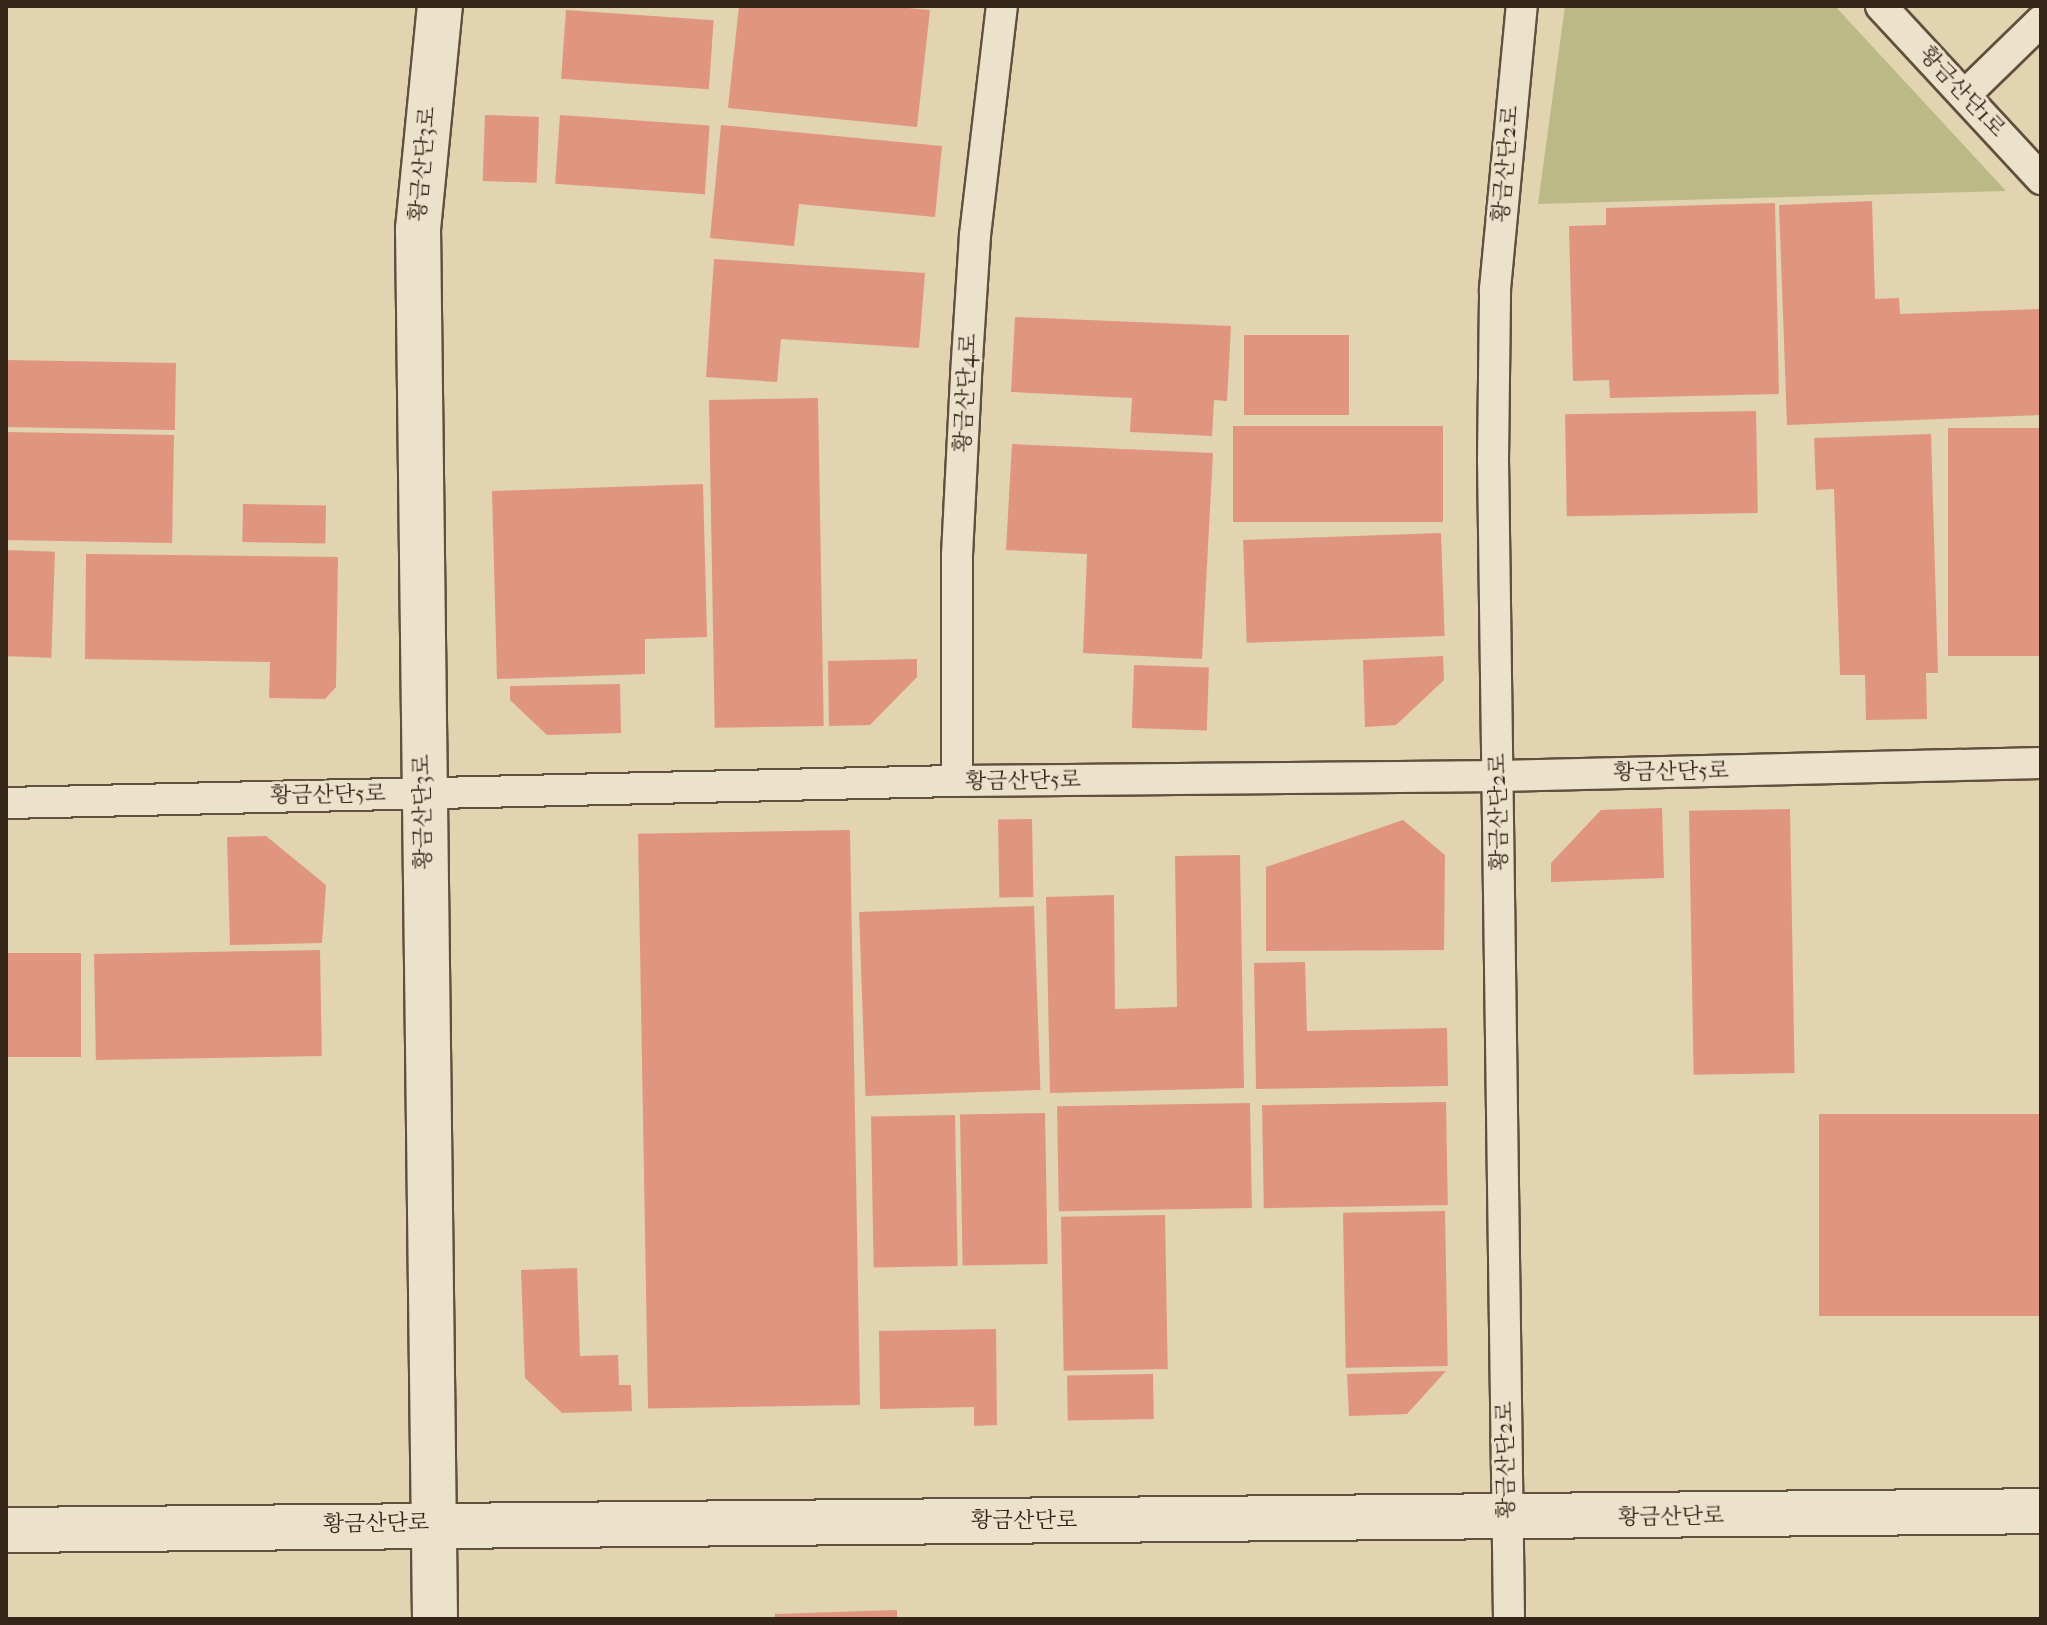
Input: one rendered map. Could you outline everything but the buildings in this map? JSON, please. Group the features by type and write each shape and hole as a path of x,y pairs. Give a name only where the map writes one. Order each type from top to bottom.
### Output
{"street":[{"name":"황금산단3로","path":"435,1619 418,229 440,6"},
{"name":"황금산단4로","path":"957,781 957,555 966,375 975,235 1002,6"},
{"name":"황금산단2로","path":"1509,1619 1493,460 1495,289 1522,6"},
{"name":"황금산단1로","path":"1881,6 2041,179"},
{"path":"1965,95 2041,21"},
{"name":"황금산단5로","path":"6,803 957,781 1498,776 2041,763"},
{"name":"황금산단로","path":"6,1530 433,1523 1506,1519 2041,1511"}],"shaded area":[{"path":"1565,6 1835,6 2006,191 1538,204"}]}
